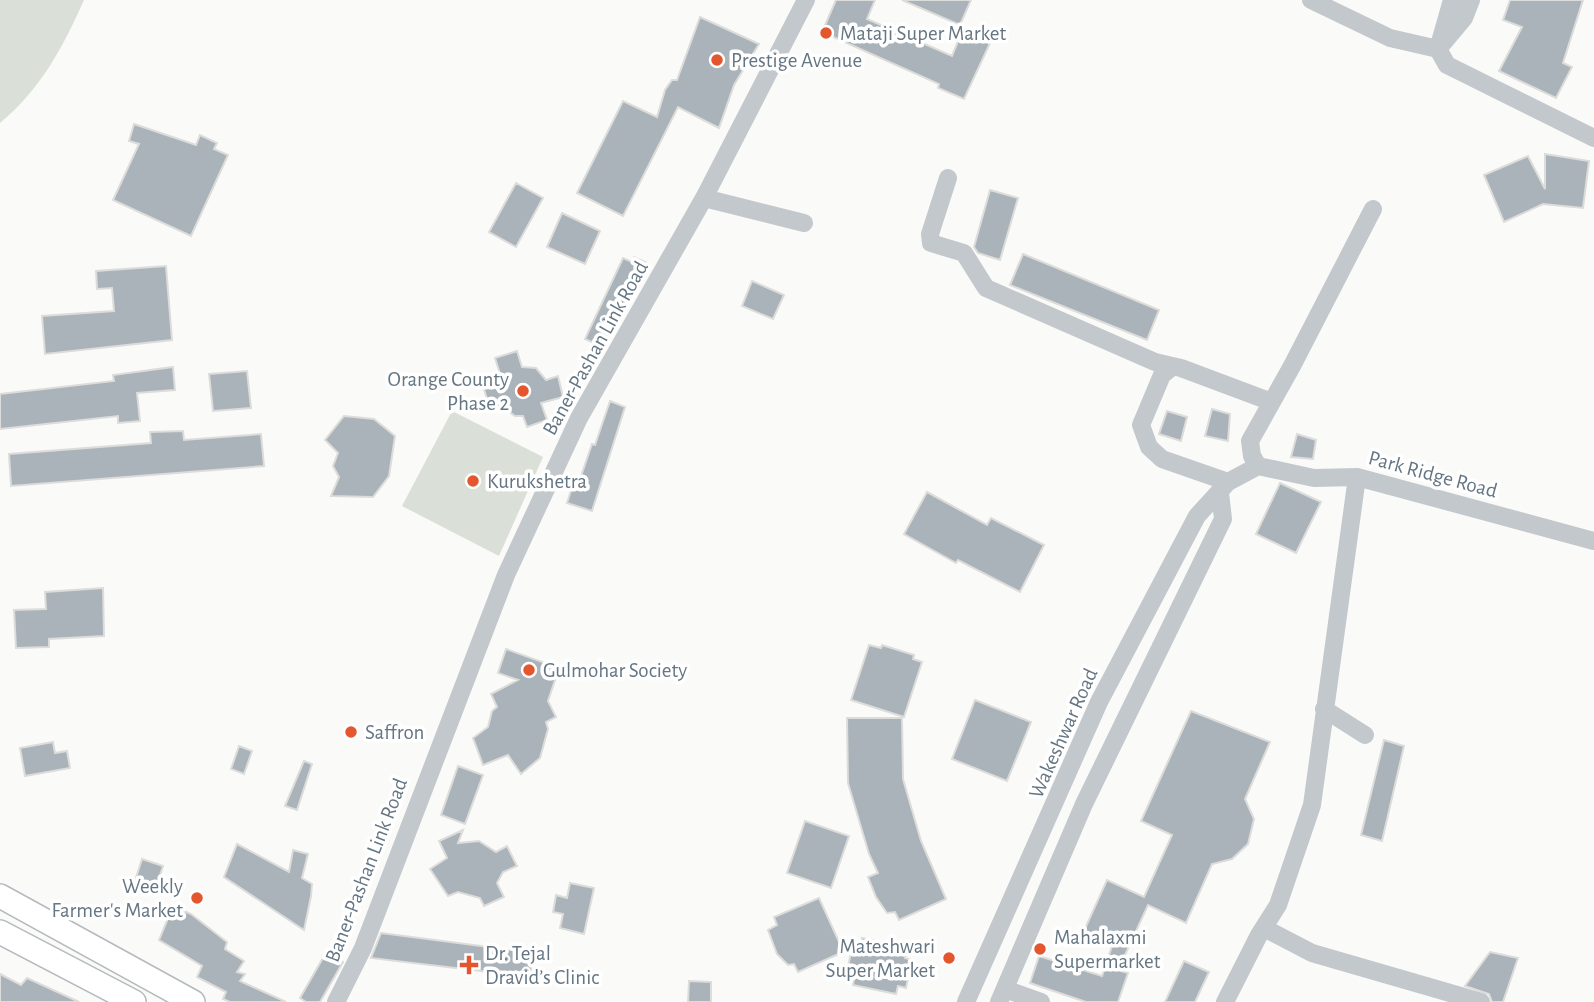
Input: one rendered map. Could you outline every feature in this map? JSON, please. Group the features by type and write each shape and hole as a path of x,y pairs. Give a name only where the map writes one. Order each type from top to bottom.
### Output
{"main road":[{"path":"0,896 192,1002"},
{"path":"0,932 134,1002"}],"street":[{"name":"Baner-Pashan Link Road","path":"336,1002 362,959 509,568 579,418 705,198 806,0"},
{"path":"1311,0 1390,38 1438,49"},
{"path":"1452,0 1438,49 1447,65 1594,138"},
{"path":"1438,49 1464,18 1471,0"},
{"path":"948,178 930,243 964,253 986,288 1171,368 1181,368 1272,402"},
{"path":"705,198 804,223"},
{"path":"1258,466 1252,456 1250,441 1373,209"},
{"path":"1041,1002 1002,996 1084,804 1223,519 1224,488 1162,459 1149,447 1141,425 1162,375 1171,368"},
{"name":"Wakeshwar Road","path":"966,1002 1113,674 1199,512 1224,488 1258,466"},
{"name":"Park Ridge Road","path":"1258,466 1314,478 1357,477 1594,541"},
{"path":"1225,1002 1278,905 1312,805 1357,477"},
{"path":"1113,674 1139,687"},
{"path":"1324,709 1365,735"},
{"path":"1264,928 1312,953 1481,1002"}],"shaded area":[{"path":"0,0 84,0 50,66 15,110 0,123"},
{"name":"Kurukshetra","path":"452,411 543,457 499,556 402,506"}],"building":[{"path":"836,0 875,0 867,19 952,56 963,29 991,41 964,99 938,88 939,84 822,32"},
{"path":"902,0 971,0 960,25"},
{"path":"1510,0 1583,0 1563,63 1572,67 1556,98 1499,71 1522,27 1503,20"},
{"path":"700,17 759,44 734,85 719,128 678,107 623,216 577,193 623,101 657,117 665,90 672,80 677,80"},
{"path":"134,124 196,145 200,135 217,143 214,149 228,155 191,236 113,200 139,144 129,141"},
{"path":"1545,154 1589,161 1583,208 1543,204 1504,222 1484,175 1528,156 1545,189"},
{"path":"516,183 543,198 516,247 489,232"},
{"path":"990,190 1018,198 1000,260 978,253 974,247"},
{"path":"562,213 600,231 585,264 547,247"},
{"path":"1023,254 1159,310 1147,340 1010,285"},
{"path":"634,257 647,263 603,347 585,339 623,258 632,262"},
{"path":"166,266 172,340 45,354 42,316 114,311 112,288 97,289 96,271"},
{"path":"752,281 784,295 773,319 742,306"},
{"name":"Orange County Phase 2","path":"517,351 522,367 536,368 546,380 558,376 563,397 541,403 547,420 527,427 523,416 515,416 504,408 491,412 483,386 502,380 495,358"},
{"path":"173,367 175,390 137,393 140,421 118,423 118,416 0,429 0,394 114,381 113,375"},
{"path":"247,371 251,408 213,411 209,374"},
{"path":"610,401 625,407 592,511 567,503 574,481 579,482 592,444 595,445"},
{"path":"1212,409 1230,414 1228,441 1205,436"},
{"path":"1167,411 1187,417 1181,441 1159,434"},
{"path":"344,416 374,419 395,436 389,476 373,497 331,496 339,477 333,466 338,453 325,440"},
{"path":"183,431 184,440 261,434 264,466 11,486 9,454 151,443 150,432"},
{"path":"1297,434 1316,440 1313,459 1291,457"},
{"path":"1280,483 1321,502 1296,553 1256,534"},
{"path":"927,492 987,525 991,518 1044,545 1020,592 958,560 956,563 904,534"},
{"path":"103,588 104,636 49,639 49,647 16,648 14,610 46,609 45,592"},
{"path":"869,645 881,648 882,645 914,655 913,659 922,662 904,717 851,700"},
{"path":"506,649 559,668 548,701 556,717 546,722 548,729 540,758 521,774 508,755 483,765 473,738 488,727 492,711 497,707 491,694 518,680 498,673"},
{"path":"975,700 1031,722 1007,781 952,759"},
{"path":"1191,711 1270,742 1245,799 1254,819 1248,844 1232,859 1212,864 1186,923 1148,905 1118,970 1128,973 1118,1002 1086,1002 1030,983 1039,956 1102,976 1112,946 1083,933 1107,880 1144,897 1172,835 1141,821"},
{"path":"847,718 902,718 903,779 921,841 946,899 899,920 895,912 887,913 876,897 868,877 878,873 869,854 848,783"},
{"path":"1384,740 1404,746 1382,841 1361,835"},
{"path":"53,742 55,753 67,751 70,768 25,776 20,748"},
{"path":"239,746 252,751 244,774 231,769"},
{"path":"304,761 312,764 297,810 285,806"},
{"path":"458,766 483,775 465,824 441,815"},
{"path":"805,821 849,836 831,888 787,873"},
{"path":"463,830 458,843 479,841 496,852 507,846 517,866 503,872 497,883 504,897 484,906 480,898 458,892 448,896 430,869 447,858 439,841"},
{"path":"237,844 289,872 293,850 308,854 302,878 312,884 304,930 224,877"},
{"path":"142,859 163,866 155,891 134,884"},
{"path":"570,883 594,888 584,934 560,928 563,914 553,912 556,895 567,898"},
{"path":"819,898 839,942 860,947 862,938 907,948 905,958 912,960 906,988 898,986 896,994 853,985 854,978 846,976 852,948 798,972 794,964 788,965 777,954 768,930 777,925 774,917"},
{"path":"173,906 191,914 227,942 225,949 244,961 237,972 245,974 240,981 286,1002 230,1002 223,999 226,992 197,977 202,966 159,940"},
{"path":"381,933 534,953 530,977 371,958"},
{"path":"327,951 343,962 320,1002 306,1002 300,998"},
{"path":"1490,952 1518,958 1503,1002 1492,1002 1489,994 1465,986"},
{"path":"1184,961 1209,972 1195,1002 1165,1002"},
{"path":"0,974 21,985 27,978 79,1002 0,1002"},
{"path":"689,981 711,982 711,1002 688,1002"}],"place":[{"name":"Mataji Super Market","path":"826,33"},
{"name":"Prestige Avenue","path":"717,60"},
{"name":"Orange County Phase 2","path":"523,391"},
{"name":"Kurukshetra","path":"473,481"},
{"name":"Gulmohar Society","path":"529,670"},
{"name":"Saffron","path":"351,732"},
{"name":"Weekly Farmer's Market","path":"197,898"},
{"name":"Mahalaxmi Supermarket","path":"1040,949"},
{"name":"Mateshwari Super Market","path":"949,958"},
{"name":"Dr. Tejal Dravid’s Clinic","path":"469,965"}]}
